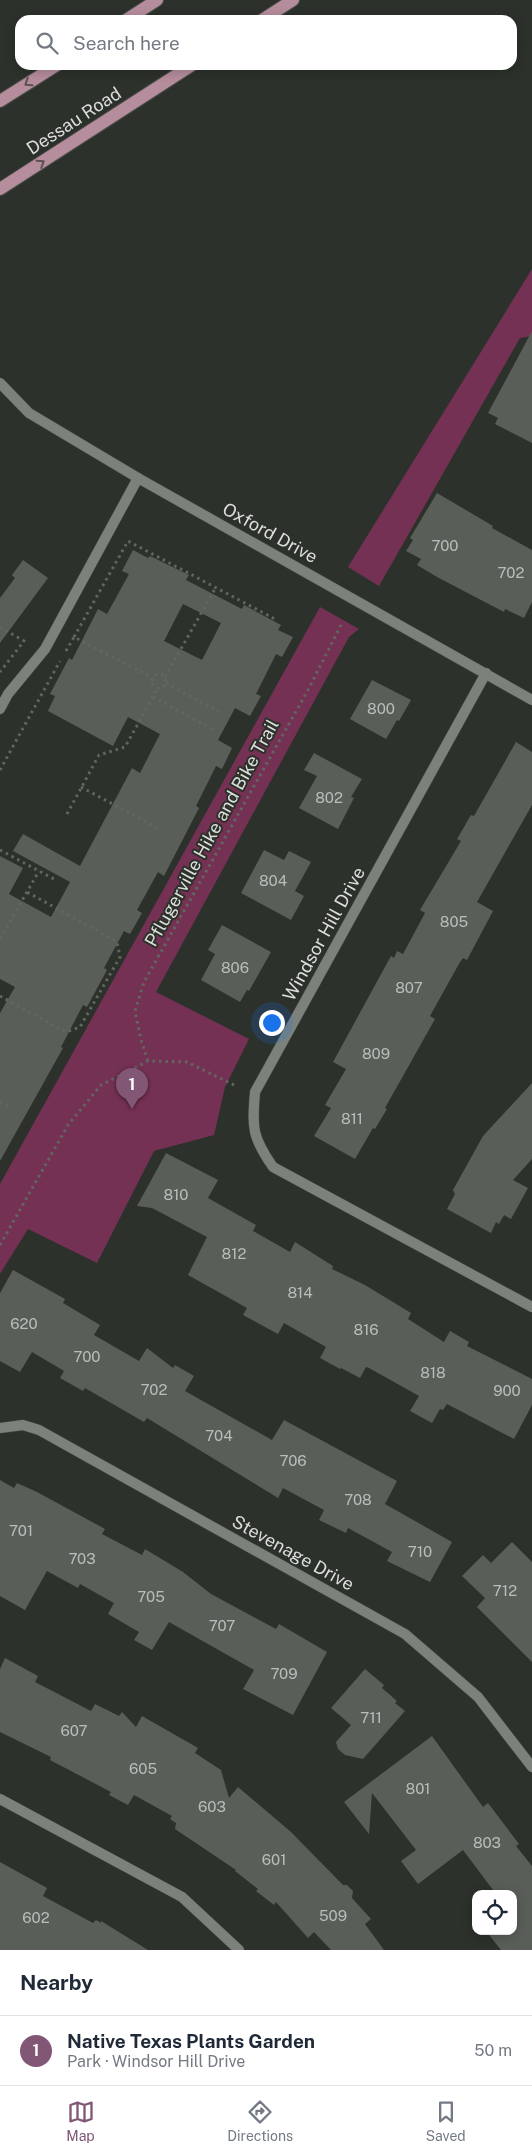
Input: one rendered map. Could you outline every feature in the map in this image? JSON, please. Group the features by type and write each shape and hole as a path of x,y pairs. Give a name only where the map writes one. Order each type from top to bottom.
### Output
{"main road":[{"path":"134,15 157,0"},
{"path":"270,15 293,0"},
{"path":"0,102 48,70"},
{"name":"Dessau Road","path":"0,190 184,70"}],"street":[{"name":"Oxford Drive","path":"0,383 29,413 138,478 532,700"},
{"path":"0,709 8,694 45,649 138,478"},
{"name":"Windsor Hill Drive","path":"486,673 255,1092 253,1122 260,1147 273,1167 532,1307"},
{"name":"Stevenage Drive","path":"0,1428 23,1425 39,1430 405,1634 478,1697 532,1767"},
{"path":"0,1799 182,1897 238,1950"}],"path":[{"path":"0,770 43,688 128,541 275,618"},
{"path":"166,683 165,677 216,587"},
{"name":"Pflugerville Hike and Bike Trail","path":"148,1061 141,1040 136,1011 144,982 308,690 341,624"},
{"path":"0,627 24,641 0,672"},
{"path":"74,637 153,678"},
{"path":"153,678 158,674 165,677"},
{"path":"153,678 154,685 158,688"},
{"path":"66,814 99,755 125,747 158,688 166,683"},
{"path":"166,683 223,714"},
{"path":"153,697 214,730"},
{"path":"82,787 159,829"},
{"path":"0,850 54,879"},
{"path":"0,939 39,871"},
{"path":"0,996 66,1032 80,1028 120,957 117,942 27,892"},
{"path":"0,1245 68,1125 101,1086 148,1061 187,1062 234,1085"},
{"path":"0,1102 9,1107"}],"shaded area":[{"path":"532,269 532,336 520,338 379,586 348,567"},
{"path":"320,607 359,629 349,637 156,992 249,1039 225,1087 214,1135 154,1151 97,1263 28,1229 0,1274 0,1184"}],"building":[{"path":"532,331 532,443 495,424 498,418 488,413"},
{"path":"437,493 493,526 492,528 532,550 532,602 524,618 505,609 504,612 437,577 417,565 421,559 406,551 413,540 410,538"},
{"path":"133,550 148,558 150,556 189,575 186,580 242,609 244,605 281,625 278,630 293,637 282,657 276,654 256,694 261,696 250,716 235,708 218,740 232,748 222,769 216,766 196,806 199,808 164,876 158,872 137,910 142,913 130,934 124,931 104,968 107,970 87,1007 83,1005 61,1047 63,1048 0,1161 0,1013 15,987 0,979 0,856 23,868 9,894 51,917 70,882 13,851 23,834 80,866 132,768 140,773 160,734 128,717 113,746 48,711 55,696 50,694 69,658 72,660 98,609 107,614 129,574 122,571","holes":["183,604 221,623 202,660 164,641"]},
{"path":"23,560 48,578 0,643 0,598 15,578 12,575"},
{"path":"372,680 411,700 386,739 350,719"},
{"path":"516,742 532,752 532,805 477,902 493,911 467,960 463,958 460,962 430,1016 435,1019 385,1108 387,1109 375,1129 373,1128 355,1159 314,1136 331,1108 325,1105 346,1069 333,1062 391,956 394,958 397,951 403,954 425,913 420,910 461,841 457,839 471,815 474,816"},
{"path":"314,753 362,779 351,797 354,798 338,829 299,808 317,776 304,770"},
{"path":"264,850 284,860 289,851 311,862 295,891 304,896 291,920 241,893"},
{"path":"222,925 271,952 249,991 247,990 240,1002 201,980 215,954 208,950"},
{"path":"532,1083 532,1159 513,1180 528,1188 511,1219 504,1215 499,1224 496,1222 491,1233 447,1209 455,1194 453,1190 483,1136"},
{"path":"166,1153 218,1180 208,1198 256,1225 253,1231 290,1252 295,1242 333,1266 332,1269 365,1285 411,1313 408,1319 444,1342 450,1331 469,1342 467,1346 532,1379 532,1405 514,1439 447,1404 443,1410 440,1409 432,1423 410,1411 419,1396 369,1368 366,1367 360,1378 340,1369 320,1358 326,1347 284,1323 278,1334 243,1315 247,1308 188,1275 207,1237 152,1208 137,1206"},
{"path":"13,1270 65,1299 63,1303 100,1325 94,1335 139,1361 147,1348 173,1368 175,1365 194,1376 185,1391 272,1440 284,1420 397,1481 385,1504 452,1542 430,1582 387,1561 392,1552 348,1528 346,1533 319,1520 324,1510 283,1488 278,1498 147,1418 144,1422 85,1388 83,1391 60,1378 64,1371 32,1352 20,1372 0,1361 0,1293"},
{"path":"0,1480 14,1488 17,1483 37,1492 105,1529 102,1534 142,1555 145,1549 183,1572 211,1594 276,1629 279,1624 327,1652 293,1715 243,1689 254,1670 169,1622 152,1650 134,1640 139,1632 108,1614 114,1603 80,1584 78,1588 47,1571 25,1610 0,1596"},
{"path":"512,1542 532,1562 532,1662 477,1607 485,1598 462,1576 483,1555 491,1563"},
{"path":"5,1658 38,1676 35,1682 91,1711 95,1704 119,1716 122,1712 136,1727 142,1716 198,1748 195,1753 221,1770 229,1798 238,1787 291,1832 343,1885 347,1885 353,1891 352,1898 371,1919 365,1924 384,1950 331,1950 314,1932 308,1938 276,1902 274,1905 256,1891 258,1889 236,1870 175,1829 176,1823 170,1819 172,1816 134,1795 128,1805 109,1795 111,1792 50,1760 51,1757 0,1732 0,1669"},
{"path":"365,1669 384,1685 382,1688 405,1711 363,1759 345,1755 338,1749 336,1742 351,1725 331,1708"},
{"path":"432,1736 483,1807 488,1803 519,1844 516,1846 532,1866 532,1950 501,1950 489,1935 517,1935 517,1890 493,1890 463,1850 418,1884 401,1861 416,1850 372,1793 369,1834 344,1802"},
{"path":"0,1862 47,1888 43,1896 93,1923 96,1920 101,1923 101,1921 148,1950 0,1950"}],"place":[{"name":"Native Texas Plants Garden","path":"132,1109"}]}
